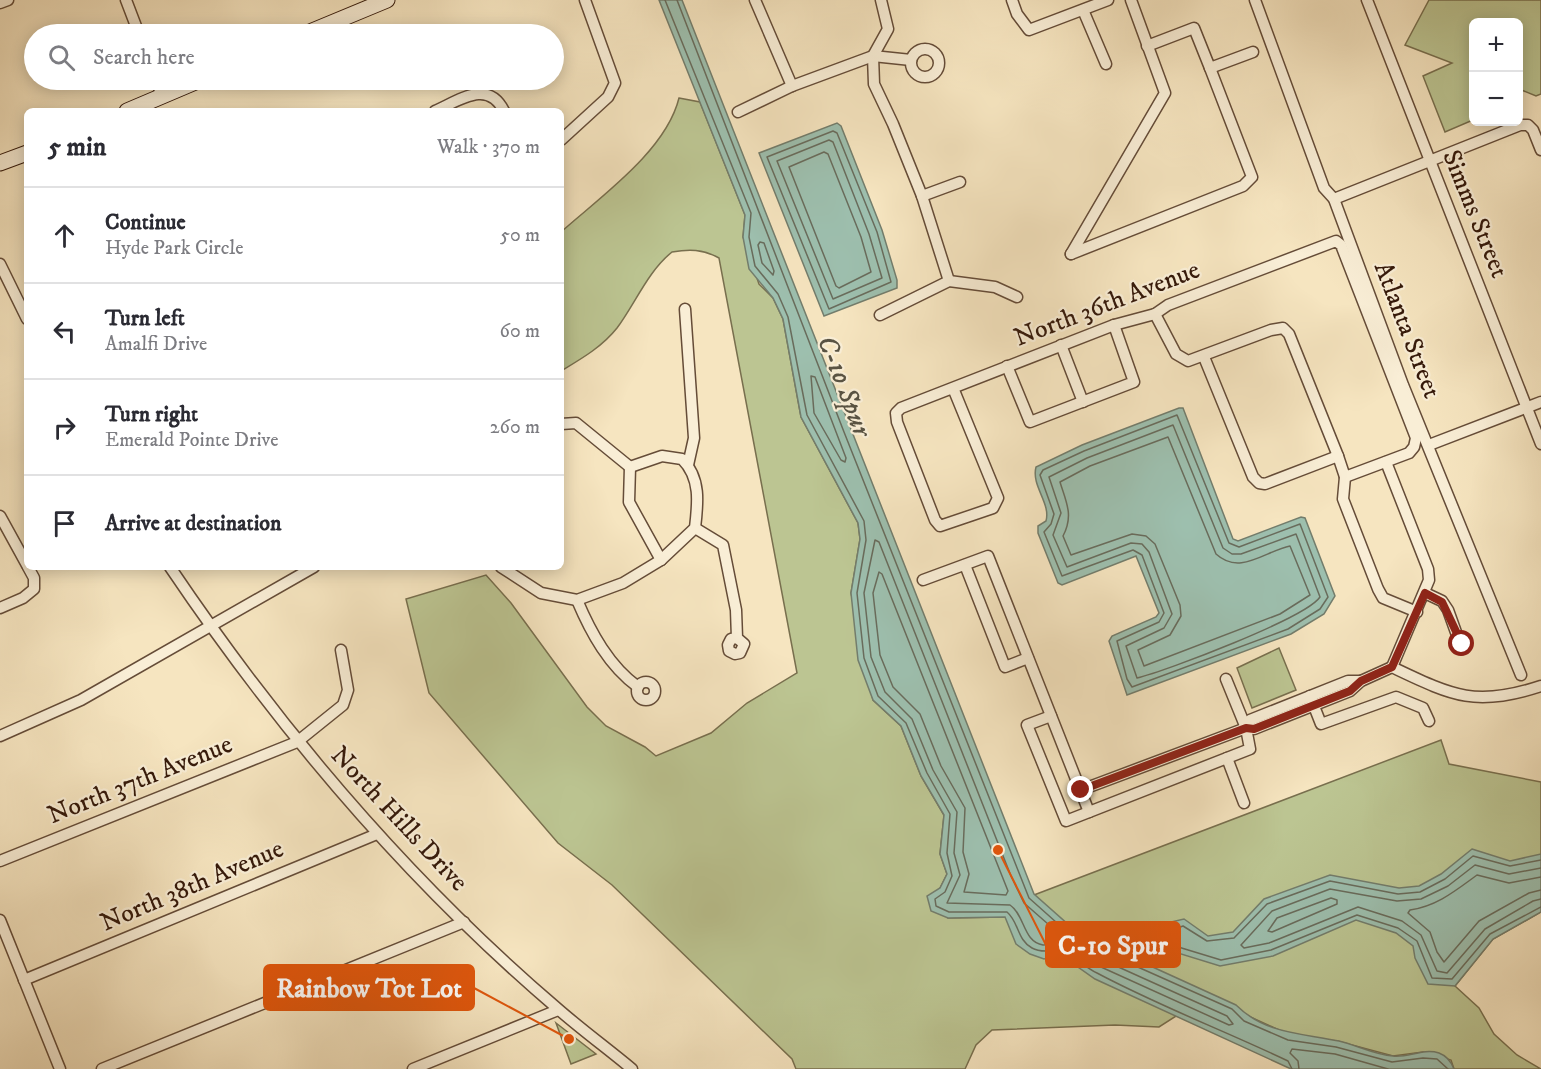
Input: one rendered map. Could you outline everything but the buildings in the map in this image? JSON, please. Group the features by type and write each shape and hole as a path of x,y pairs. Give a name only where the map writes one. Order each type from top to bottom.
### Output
{"street":[{"path":"126,0 135,24"},
{"path":"329,24 387,0"},
{"path":"564,137 608,97 615,83 585,0"},
{"path":"755,0 792,86"},
{"path":"881,0 888,29 873,56 874,84 922,196 949,282"},
{"path":"1012,0 1017,14 1029,30 1108,0"},
{"path":"1131,0 1165,93 1071,254 1243,186 1252,177 1194,28 1148,46"},
{"name":"Atlanta Street","path":"1255,0 1324,188 1334,199 1429,446 1521,675"},
{"name":"Simms Street","path":"1367,0 1541,444"},
{"path":"1083,10 1106,64"},
{"path":"1210,68 1253,52"},
{"path":"738,112 792,86 873,56 911,60"},
{"path":"160,90 162,96"},
{"path":"134,108 176,90"},
{"path":"442,108 474,94 487,93 498,99 502,108"},
{"path":"1334,199 1429,159 1520,125 1528,125 1533,130 1541,150"},
{"path":"0,164 24,154"},
{"path":"922,196 960,182"},
{"name":"North 36th Avenue","path":"953,388 998,498 998,503 993,508 940,526 935,520 897,422 896,413 901,408 1114,325 1155,314 1168,305 1335,241 1341,245 1416,438 1414,447 1409,453 1386,462"},
{"path":"0,264 24,313"},
{"path":"880,315 949,282 995,287 1017,297"},
{"path":"685,309 694,438 688,465"},
{"path":"1155,314 1176,354 1188,361 1204,357 1271,330 1283,328 1288,334 1338,456 1345,477 1343,499 1378,589 1383,598 1417,612"},
{"path":"1007,366 1030,422 1083,402 1134,382 1114,325"},
{"path":"1061,345 1083,402"},
{"path":"1204,357 1253,477 1259,483 1265,484 1338,456"},
{"path":"1429,446 1541,402"},
{"path":"564,424 576,423 630,467"},
{"path":"506,570 541,593 577,600 622,583 661,561 695,528 698,498 695,477 682,459 662,456 630,467"},
{"path":"1081,790 1246,728 1254,729 1348,681 1361,681 1392,667 1425,593 1429,580 1428,569 1386,462 1345,477"},
{"path":"630,467 629,502 661,561"},
{"path":"0,516 24,559"},
{"path":"695,528 723,545 736,610 737,638"},
{"path":"923,580 988,556 1089,812"},
{"path":"965,565 1005,667 1028,658"},
{"path":"0,608 24,598 34,589 34,578 30,570"},
{"name":"North Hills Drive","path":"172,570 211,628 297,742 377,834 464,922 558,1010 632,1069"},
{"path":"0,736 81,700 211,628 309,570"},
{"path":"1425,593 1442,602 1448,610 1462,649"},
{"path":"577,600 590,631 622,675 638,687"},
{"name":"North 37th Avenue","path":"0,861 297,742 343,705 348,690 341,650"},
{"path":"1392,667 1438,689 1468,697 1489,699 1541,686"},
{"path":"1051,716 1027,725 1066,821 1252,747 1226,679"},
{"path":"1311,701 1321,724 1388,697 1396,697 1423,708 1429,722"},
{"path":"1227,758 1244,803"},
{"name":"North 38th Avenue","path":"24,980 377,834"},
{"path":"0,920 60,1069"},
{"path":"102,1069 464,922"},
{"path":"413,1069 558,1010"}],"green space":[{"path":"1429,0 1541,0 1541,94 1536,96 1523,91 1523,18 1469,18 1469,122 1445,132 1423,76 1452,63 1405,45"},
{"path":"679,98 700,102 745,215 743,237 759,284 773,298 783,319 801,417 858,523 860,539 851,593 873,700 901,726 921,776 944,815 940,854 947,874 940,888 948,918 1005,917 1034,895 1441,740 1449,764 1541,782 1541,912 1493,939 1455,986 1479,1008 1494,1034 1517,1055 1541,1069 1454,1069 1451,1060 1423,1052 1393,1056 1337,1041 1290,1035 1246,1015 1176,1016 1159,1027 1115,1025 992,1030 976,1045 965,1069 796,1069 792,1059 612,885 558,843 429,693 406,599 486,575 511,603 587,707 606,726 645,747 656,756 711,733 747,703 797,673 719,258 696,250 672,252 642,288 624,319 611,335 591,352 564,369 564,229 630,172 661,136 672,118"},
{"path":"1279,648 1296,690 1252,708 1237,668"},
{"path":"556,1023 596,1054 571,1064"}],"water":[{"path":"659,0 682,0 1034,894 1078,933 1236,1005 1247,1015 1271,1027 1339,1041 1386,1055 1439,1053 1448,1059 1454,1069 1291,1069 1095,979 1065,958 1055,956 1044,959 1030,954 1016,944 1005,917 948,918 931,911 927,896 940,888 947,874 940,854 944,815 921,776 901,726 873,700 858,660 851,593 860,539 858,523 801,417 783,319 773,298 749,269 743,237 745,215"},
{"path":"837,123 841,126 882,230 897,280 897,288 824,316 759,153"},
{"path":"1183,408 1233,539 1238,541 1301,517 1305,518 1335,596 1324,614 1291,634 1127,695 1109,641 1112,636 1156,617 1159,613 1136,556 1062,585 1058,583 1038,533 1038,526 1046,521 1047,514 1036,481 1036,467 1082,445"},
{"path":"1472,849 1510,861 1541,854 1541,912 1493,939 1455,986 1428,984 1415,958 1413,946 1396,933 1356,920 1273,956 1220,966 1168,950 1162,924 1184,919 1208,936 1233,932 1264,899 1330,875 1399,888 1419,886 1441,874"}],"place":[{"name":"C-10 Spur","path":"998,850"},
{"name":"Rainbow Tot Lot","path":"569,1039"}],"route":[{"path":"1081,790 1191,747 1246,728 1254,729 1350,691 1361,681 1392,667 1425,593 1442,602 1448,610 1462,644"}]}
